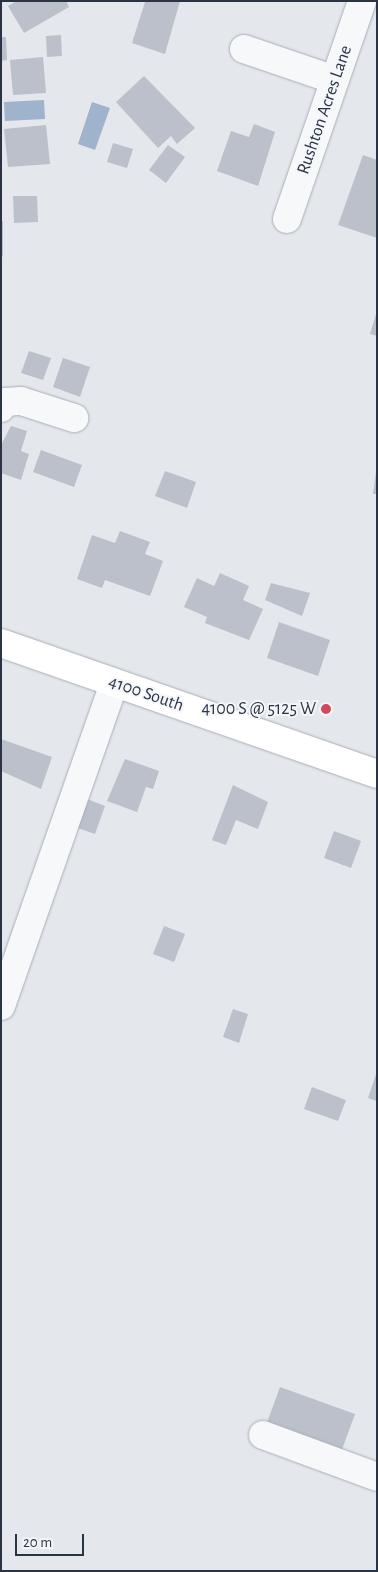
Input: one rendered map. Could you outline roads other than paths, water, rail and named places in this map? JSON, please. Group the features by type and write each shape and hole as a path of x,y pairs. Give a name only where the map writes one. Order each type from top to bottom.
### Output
{"main road":[{"name":"4100 South","path":"1,643 377,774"}],"street":[{"name":"Rushton Acres Lane","path":"287,220 362,1"},
{"path":"244,50 335,80"},
{"path":"1,408 5,402 21,400 74,418"},
{"path":"1,1006 114,682"},
{"path":"264,1435 377,1477"}],"water":[{"path":"44,100 45,119 5,121 4,102"},
{"path":"92,102 110,108 95,150 78,144"}],"place":[{"name":"4100 S @ 5125 W","path":"326,709"}]}
